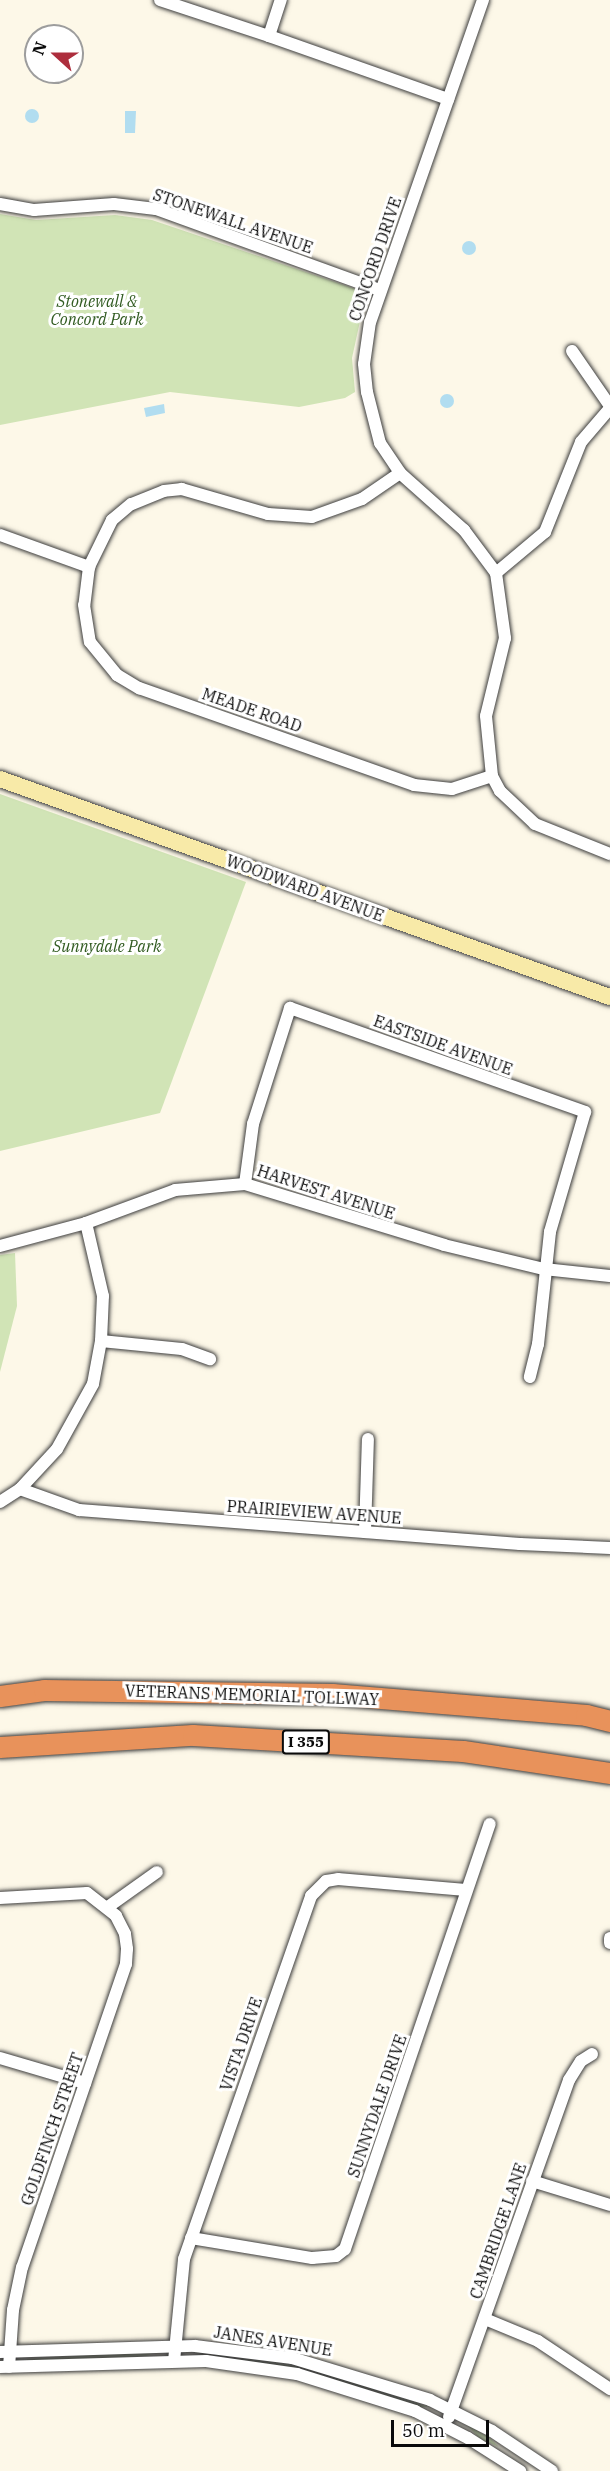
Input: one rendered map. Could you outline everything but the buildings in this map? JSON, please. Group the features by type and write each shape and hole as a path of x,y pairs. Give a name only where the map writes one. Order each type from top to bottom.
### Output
{"highway":[{"name":"VETERANS MEMORIAL TOLLWAY","path":"0,1696 44,1690 332,1694 586,1715 610,1721"},
{"name":"I 355","path":"0,1747 193,1736 463,1751 610,1773"}],"main road":[{"name":"WOODWARD AVENUE","path":"0,779 610,997"}],"street":[{"path":"160,0 448,99"},
{"path":"269,36 281,0"},
{"name":"CONCORD DRIVE","path":"483,0 380,290 367,335 365,376 380,443 400,473 464,530 496,573 505,638 486,716 492,776"},
{"name":"STONEWALL AVENUE","path":"0,204 34,210 114,204 156,209 380,290"},
{"path":"496,573 545,532 581,442 610,407 572,351"},
{"name":"MEADE ROAD","path":"400,473 362,499 312,517 268,514 182,489 146,496 112,520 89,567 84,606 90,642 108,666 127,682 414,785 452,789 492,776"},
{"path":"0,535 89,567"},
{"path":"492,776 500,791 535,824 610,854"},
{"name":"EASTSIDE AVENUE","path":"245,1184 253,1124 290,1008 585,1112 550,1232 544,1269"},
{"name":"HARVEST AVENUE","path":"0,1246 86,1223 175,1190 245,1184 420,1239 544,1269 610,1276"},
{"path":"0,1502 20,1489 57,1449 77,1418 93,1384 101,1341 103,1296 86,1223"},
{"path":"530,1377 538,1344 544,1269"},
{"path":"101,1341 182,1349 210,1359"},
{"path":"365,1532 368,1439"},
{"name":"PRAIRIEVIEW AVENUE","path":"20,1489 79,1510 610,1548"},
{"name":"SUNNYDALE DRIVE","path":"191,2238 312,2258 336,2256 345,2249 490,1824"},
{"path":"0,1898 76,1891 87,1893 108,1907 157,1872"},
{"name":"VISTA DRIVE","path":"174,2361 182,2276 191,2238 311,1896 326,1881 338,1879 466,1890"},
{"name":"GOLDFINCH STREET","path":"4,2367 4,2352 22,2267 126,1964 125,1934 108,1907"},
{"path":"610,1938 610,1943"},
{"name":"CAMBRIDGE LANE","path":"445,2426 569,2080 581,2061 592,2054"},
{"path":"0,2058 85,2083"},
{"path":"532,2181 610,2205"},
{"path":"485,2319 538,2342 610,2389"},
{"name":"JANES AVENUE","path":"4,2352 175,2346 228,2348 302,2360 376,2380 452,2411 552,2471"},
{"name":"JANES AVENUE","path":"4,2367 206,2361 297,2374 381,2398 445,2426 513,2469"},
{"path":"513,2469 520,2450"}],"green space":[{"name":"Stonewall & Concord Park","path":"0,214 36,220 115,215 152,220 356,289 362,293 364,303 352,358 355,392 345,398 299,407 170,392 0,425"},
{"name":"Sunnydale Park","path":"0,794 246,882 160,1113 0,1151"},
{"path":"15,1253 17,1306 0,1372 0,1255"},
{"path":"158,2351 146,2356 27,2362 27,2359"},
{"path":"196,2352 305,2367 429,2407 420,2407 300,2370 207,2357"},
{"path":"466,2424 490,2438 499,2447 479,2438"}],"water":[{"path":"29,109 35,109 39,116 35,123 29,123 25,119 25,113"},
{"path":"125,111 136,111 135,133 125,133"},
{"path":"469,241 474,243 476,248 474,253 469,255 464,253 462,248 464,243"},
{"path":"444,394 450,394 454,401 450,408 444,408 440,404 440,398"},
{"path":"164,404 165,413 146,417 144,408"}]}
